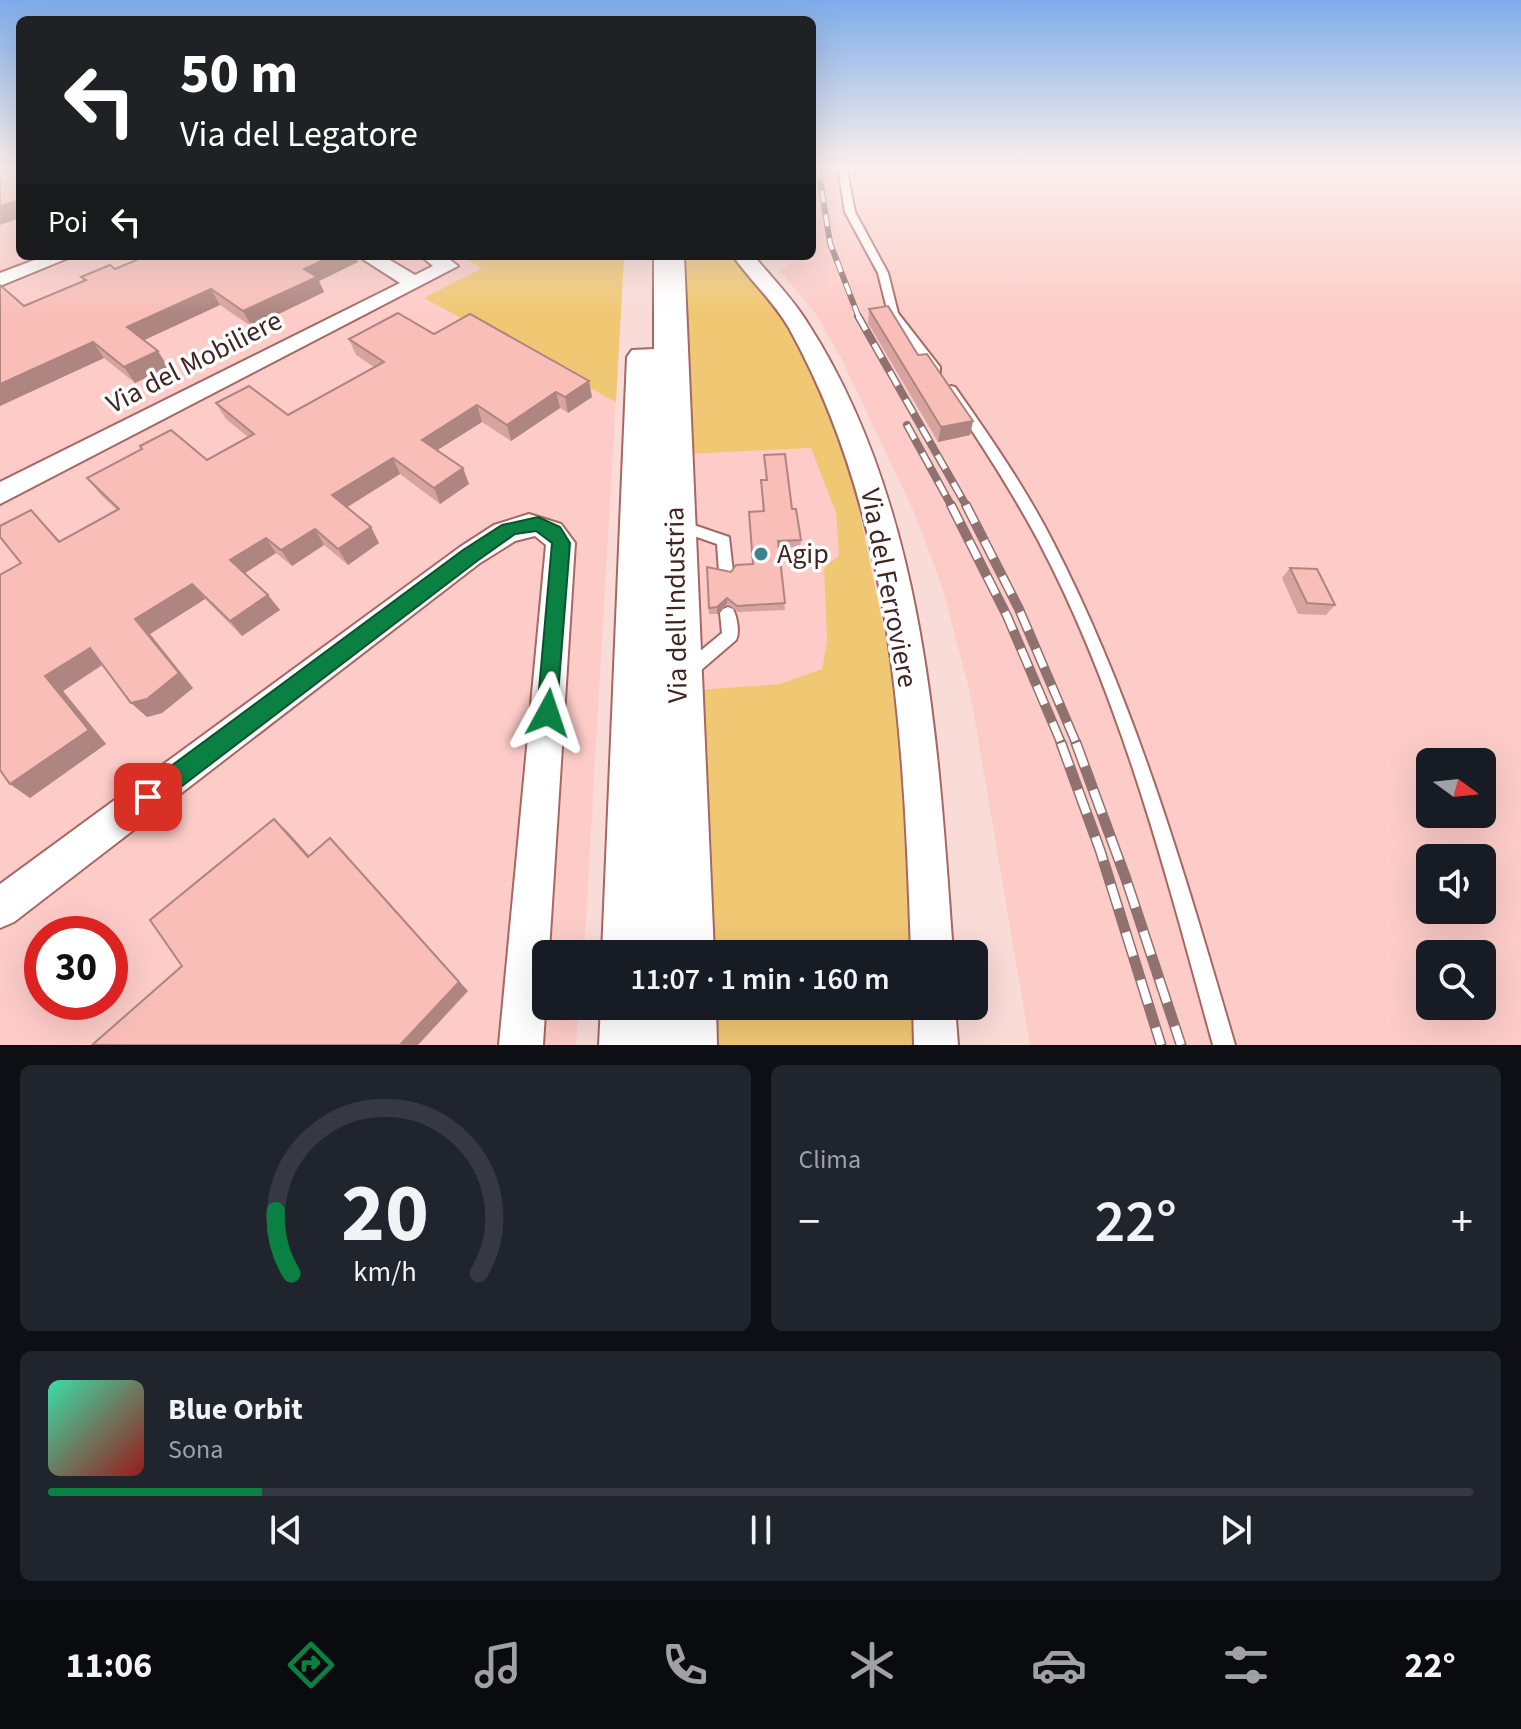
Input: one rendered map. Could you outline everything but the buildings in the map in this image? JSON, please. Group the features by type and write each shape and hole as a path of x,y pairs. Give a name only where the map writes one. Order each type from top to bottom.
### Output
{"main road":[{"name":"Via dell'Industria","path":"633,940 646,260"},
{"name":"Via dell'Industria","path":"669,260 683,940"},
{"path":"632,1045 633,1020"},
{"path":"684,1020 684,1045"}],"street":[{"path":"0,280 52,260"},
{"path":"375,260 415,283"},
{"name":"Via del Mobiliere","path":"0,494 448,266 438,260"},
{"name":"Via del Ferroviere","path":"747,260 772,285 816,353 865,469 905,647 919,754 931,940"},
{"path":"0,908 470,555 508,530 538,524 554,531 561,543 521,1045"},
{"path":"935,1020 936,1045"}],"lane":[{"path":"852,216 883,273 893,313 1007,468 1078,607 1140,765 1224,1045"},
{"path":"674,524 724,541 726,572"},
{"path":"677,681 730,635 728,613"}],"shaded area":[{"path":"0,216 16,216 16,260 624,260 585,940 532,940 532,1020 578,1020 576,1045 0,1045"},
{"path":"816,216 1521,216 1521,1045 1030,1045 970,692 942,587 914,512 840,356 816,314 780,271 795,260 816,260"},
{"path":"468,260 624,260 616,402 424,298 482,268"},
{"path":"681,260 735,260 787,321 830,407 851,471 892,668 906,778 913,940 705,940 696,690 780,684 822,669 827,641 824,568 839,555 836,513 811,448 688,454"},
{"path":"811,448 836,513 840,555 824,569 827,641 822,669 780,684 696,690 688,454"},
{"path":"708,1020 916,1020 917,1045 709,1045"}],"railway":[{"path":"826,216 830,243 859,317"},
{"path":"859,317 967,507"},
{"path":"907,425 952,507"},
{"path":"951,505 1007,616 1062,745"},
{"path":"966,505 1019,609 1077,745"},
{"path":"1061,743 1100,850 1161,1045"},
{"path":"1076,743 1126,879 1181,1045"}],"place":[{"name":"Agip","path":"761,554"}],"route":[{"path":"148,797 470,555 508,530 524,524 538,524 554,531 561,543 548,713"}]}
